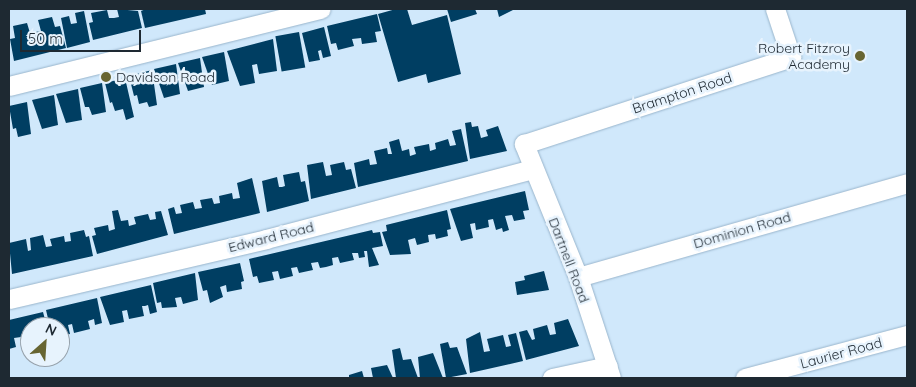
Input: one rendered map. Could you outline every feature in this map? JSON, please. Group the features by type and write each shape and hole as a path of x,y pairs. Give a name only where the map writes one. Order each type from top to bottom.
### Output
{"street":[{"path":"9,86 321,9"},
{"name":"Brampton Road","path":"524,144 791,57 775,9"},
{"name":"Dartnell Road","path":"524,144 578,278 610,372"},
{"name":"Edward Road","path":"9,299 266,240 533,169"},
{"name":"Dominion Road","path":"578,278 907,184"},
{"name":"Laurier Road","path":"745,378 907,335"},
{"path":"552,378 610,372"}],"building":[{"path":"117,9 138,11 142,28 93,40 89,23 93,22 91,13 107,10 109,18 114,18 119,17"},
{"path":"146,9 205,9 206,14 145,28 141,11"},
{"path":"396,9 407,9 412,25 447,15 461,74 428,83 426,74 398,82 378,14"},
{"path":"447,9 475,9 477,14 451,22"},
{"path":"497,9 515,9 499,17"},
{"path":"84,11 90,42 67,48 61,18 69,16 71,24 77,23 75,13"},
{"path":"377,14 381,31 375,32 377,42 362,44 361,38 352,39 354,46 338,50 336,43 331,44 327,26"},
{"path":"52,17 55,27 60,26 66,48 14,61 10,39 15,38 13,26 27,23 30,33 41,31 38,20"},
{"path":"324,27 331,56 323,58 321,50 318,51 320,60 309,62 302,33"},
{"path":"299,32 305,67 282,72 275,36"},
{"path":"273,39 277,71 259,74 257,64 252,65 255,83 240,86 227,51"},
{"path":"224,52 229,81 212,85 202,57"},
{"path":"200,58 204,87 188,91 178,63"},
{"path":"176,64 180,94 164,98 154,69"},
{"path":"152,70 157,105 149,107 147,102 139,104 137,95 134,96 129,76"},
{"path":"125,78 134,117 126,120 123,109 115,111 112,102 110,103 105,83"},
{"path":"102,83 106,112 92,115 89,107 85,107 80,88"},
{"path":"78,89 82,120 66,123 56,94"},
{"path":"54,95 58,125 42,129 32,100"},
{"path":"27,102 31,134 18,137 16,128 13,129 9,106"},
{"path":"471,122 472,127 478,126 481,138 488,136 486,130 498,126 507,151 470,159 465,123"},
{"path":"461,129 468,161 358,187 354,163 369,159 370,165 377,164 374,151 387,148 388,154 392,154 389,142 399,139 402,151 409,149 410,156 416,154 414,147 429,144 430,151 436,149 435,143 448,139 450,146 456,145 452,131"},
{"path":"323,162 326,176 332,175 330,165 344,162 346,170 351,169 356,188 311,199 307,165"},
{"path":"299,172 301,182 305,181 309,201 267,212 262,181 277,177 279,187 282,187 285,186 283,175"},
{"path":"252,178 260,213 174,234 168,209 174,207 176,214 182,213 180,205 193,202 195,209 202,208 200,200 212,198 214,204 220,203 219,196 232,193 233,199 240,198 237,183"},
{"path":"525,191 529,210 523,211 525,219 514,221 512,215 505,216 509,230 503,232 502,228 496,230 493,219 488,220 489,227 476,230 475,223 470,224 473,238 461,241 450,209"},
{"path":"118,210 121,221 128,220 129,226 136,224 134,217 148,214 150,220 156,219 155,212 161,211 168,235 97,254 92,236 96,235 94,228 108,225 109,231 115,229 112,211"},
{"path":"447,210 451,229 447,230 448,236 436,239 435,234 428,235 429,242 417,245 415,238 408,240 411,254 390,255 382,232 387,231 386,225"},
{"path":"84,230 86,237 89,236 93,256 12,274 9,243 26,239 28,251 31,250 30,238 43,235 46,247 52,246 50,239 64,236 65,242 71,241 70,233"},
{"path":"372,230 373,233 380,232 383,246 372,248 379,265 369,267 367,251 364,251 365,257 359,258 358,253 352,253 354,260 340,263 338,257 332,258 333,265 326,267 320,268 318,262 311,263 313,270 299,273 297,267 291,268 293,276 280,279 278,271 272,272 274,280 259,283 257,276 253,277 249,259"},
{"path":"240,263 244,281 241,282 242,289 227,292 226,285 220,287 223,297 210,303 207,290 203,291 198,272"},
{"path":"544,271 549,290 517,295 515,282 525,280 524,276"},
{"path":"195,273 198,300 183,304 181,297 175,298 177,307 162,308 161,302 157,303 153,283"},
{"path":"151,285 157,312 150,314 148,305 142,306 144,316 129,319 127,310 122,311 124,322 110,325 100,297"},
{"path":"97,298 102,323 95,325 94,319 88,321 90,329 74,333 72,324 70,324 70,317 48,317 46,310"},
{"path":"43,312 44,317 22,317"},
{"path":"20,317 20,337 14,338 16,347 9,349 9,320"},
{"path":"568,319 579,346 526,360 519,332 527,330 532,340 535,339 533,329 547,325 550,335 556,334 554,323"},
{"path":"480,332 484,352 490,351 487,339 503,335 506,347 511,346 508,335 516,333 523,361 470,373 466,339"},
{"path":"448,342 450,348 457,347 467,374 446,378 440,344"},
{"path":"400,348 403,360 411,359 418,378 396,378 392,350"},
{"path":"433,353 443,378 420,378 418,357"},
{"path":"387,365 393,378 373,378 371,368"},
{"path":"362,371 364,378 349,378 349,375"}],"place":[{"name":"Robert Fitzroy Academy","path":"860,56"},
{"name":"Davidson Road","path":"106,77"}]}
